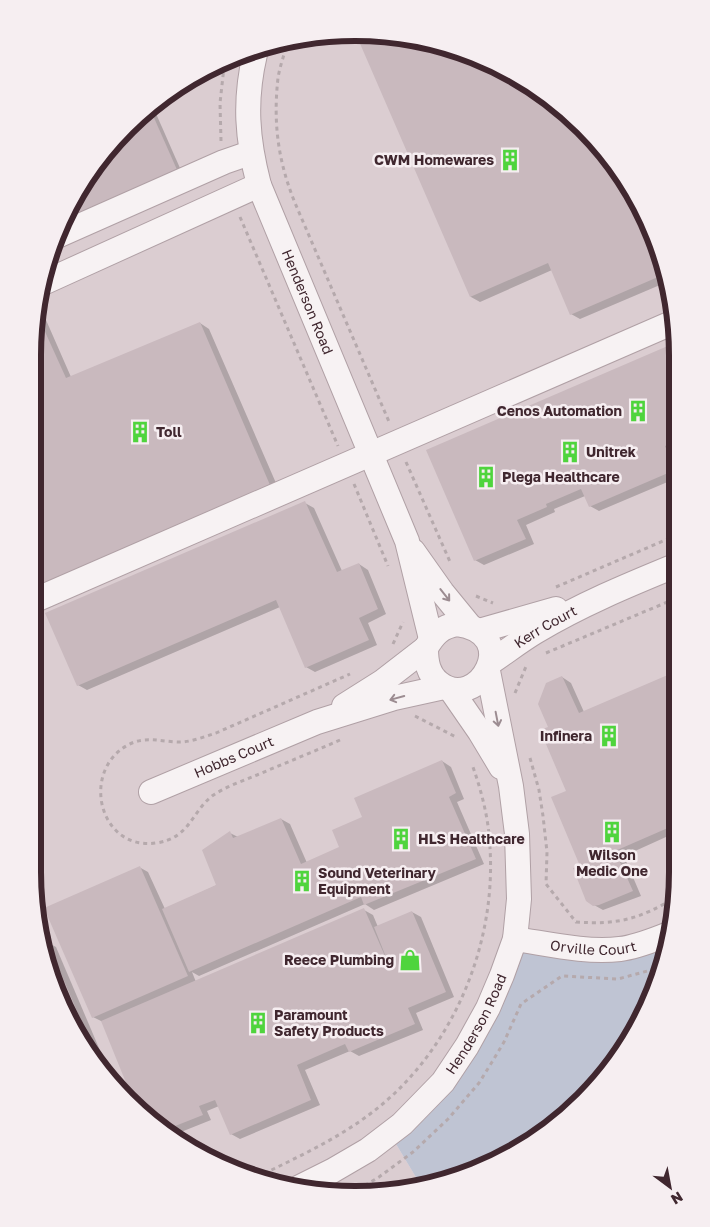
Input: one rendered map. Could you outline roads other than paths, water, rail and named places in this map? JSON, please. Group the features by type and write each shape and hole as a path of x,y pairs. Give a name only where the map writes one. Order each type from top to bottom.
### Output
{"street":[{"name":"Henderson Road","path":"254,58 249,88 247,128 250,153 258,185 406,541 428,643"},
{"path":"67,232 224,162 250,153"},
{"path":"51,280 258,185"},
{"path":"41,597 667,325"},
{"name":"Henderson Road","path":"406,541 442,592 474,628"},
{"name":"Kerr Court","path":"490,667 534,632 604,595 669,568"},
{"name":"Kerr Court","path":"474,628 604,595"},
{"path":"457,624 474,628 489,643 490,667 480,681 467,688 448,688 434,679 428,669 428,643 437,632 447,626 457,624"},
{"name":"Hobbs Court","path":"317,722 382,682 428,643"},
{"name":"Henderson Road","path":"310,1182 332,1172 368,1150 402,1124 443,1082 467,1046 488,1008 515,939 519,890 517,834 512,786 490,667"},
{"name":"Henderson Road","path":"448,688 480,732 512,786"},
{"name":"Hobbs Court","path":"151,792 317,722 394,698 448,688"},
{"name":"Orville Court","path":"515,939 595,949 620,949 647,943 662,937"}],"place":[{"name":"CWM Homewares","path":"510,160"},
{"name":"Cenos Automation","path":"638,411"},
{"name":"Toll","path":"140,432"},
{"name":"Unitrek","path":"570,452"},
{"name":"Plega Healthcare","path":"486,477"},
{"name":"Infinera","path":"609,736"},
{"name":"Wilson Medic One","path":"612,832"},
{"name":"HLS Healthcare","path":"401,839"},
{"name":"Sound Veterinary Equipment","path":"302,881"},
{"name":"Reece Plumbing","path":"410,960"},
{"name":"Paramount Safety Products","path":"258,1023"}]}
